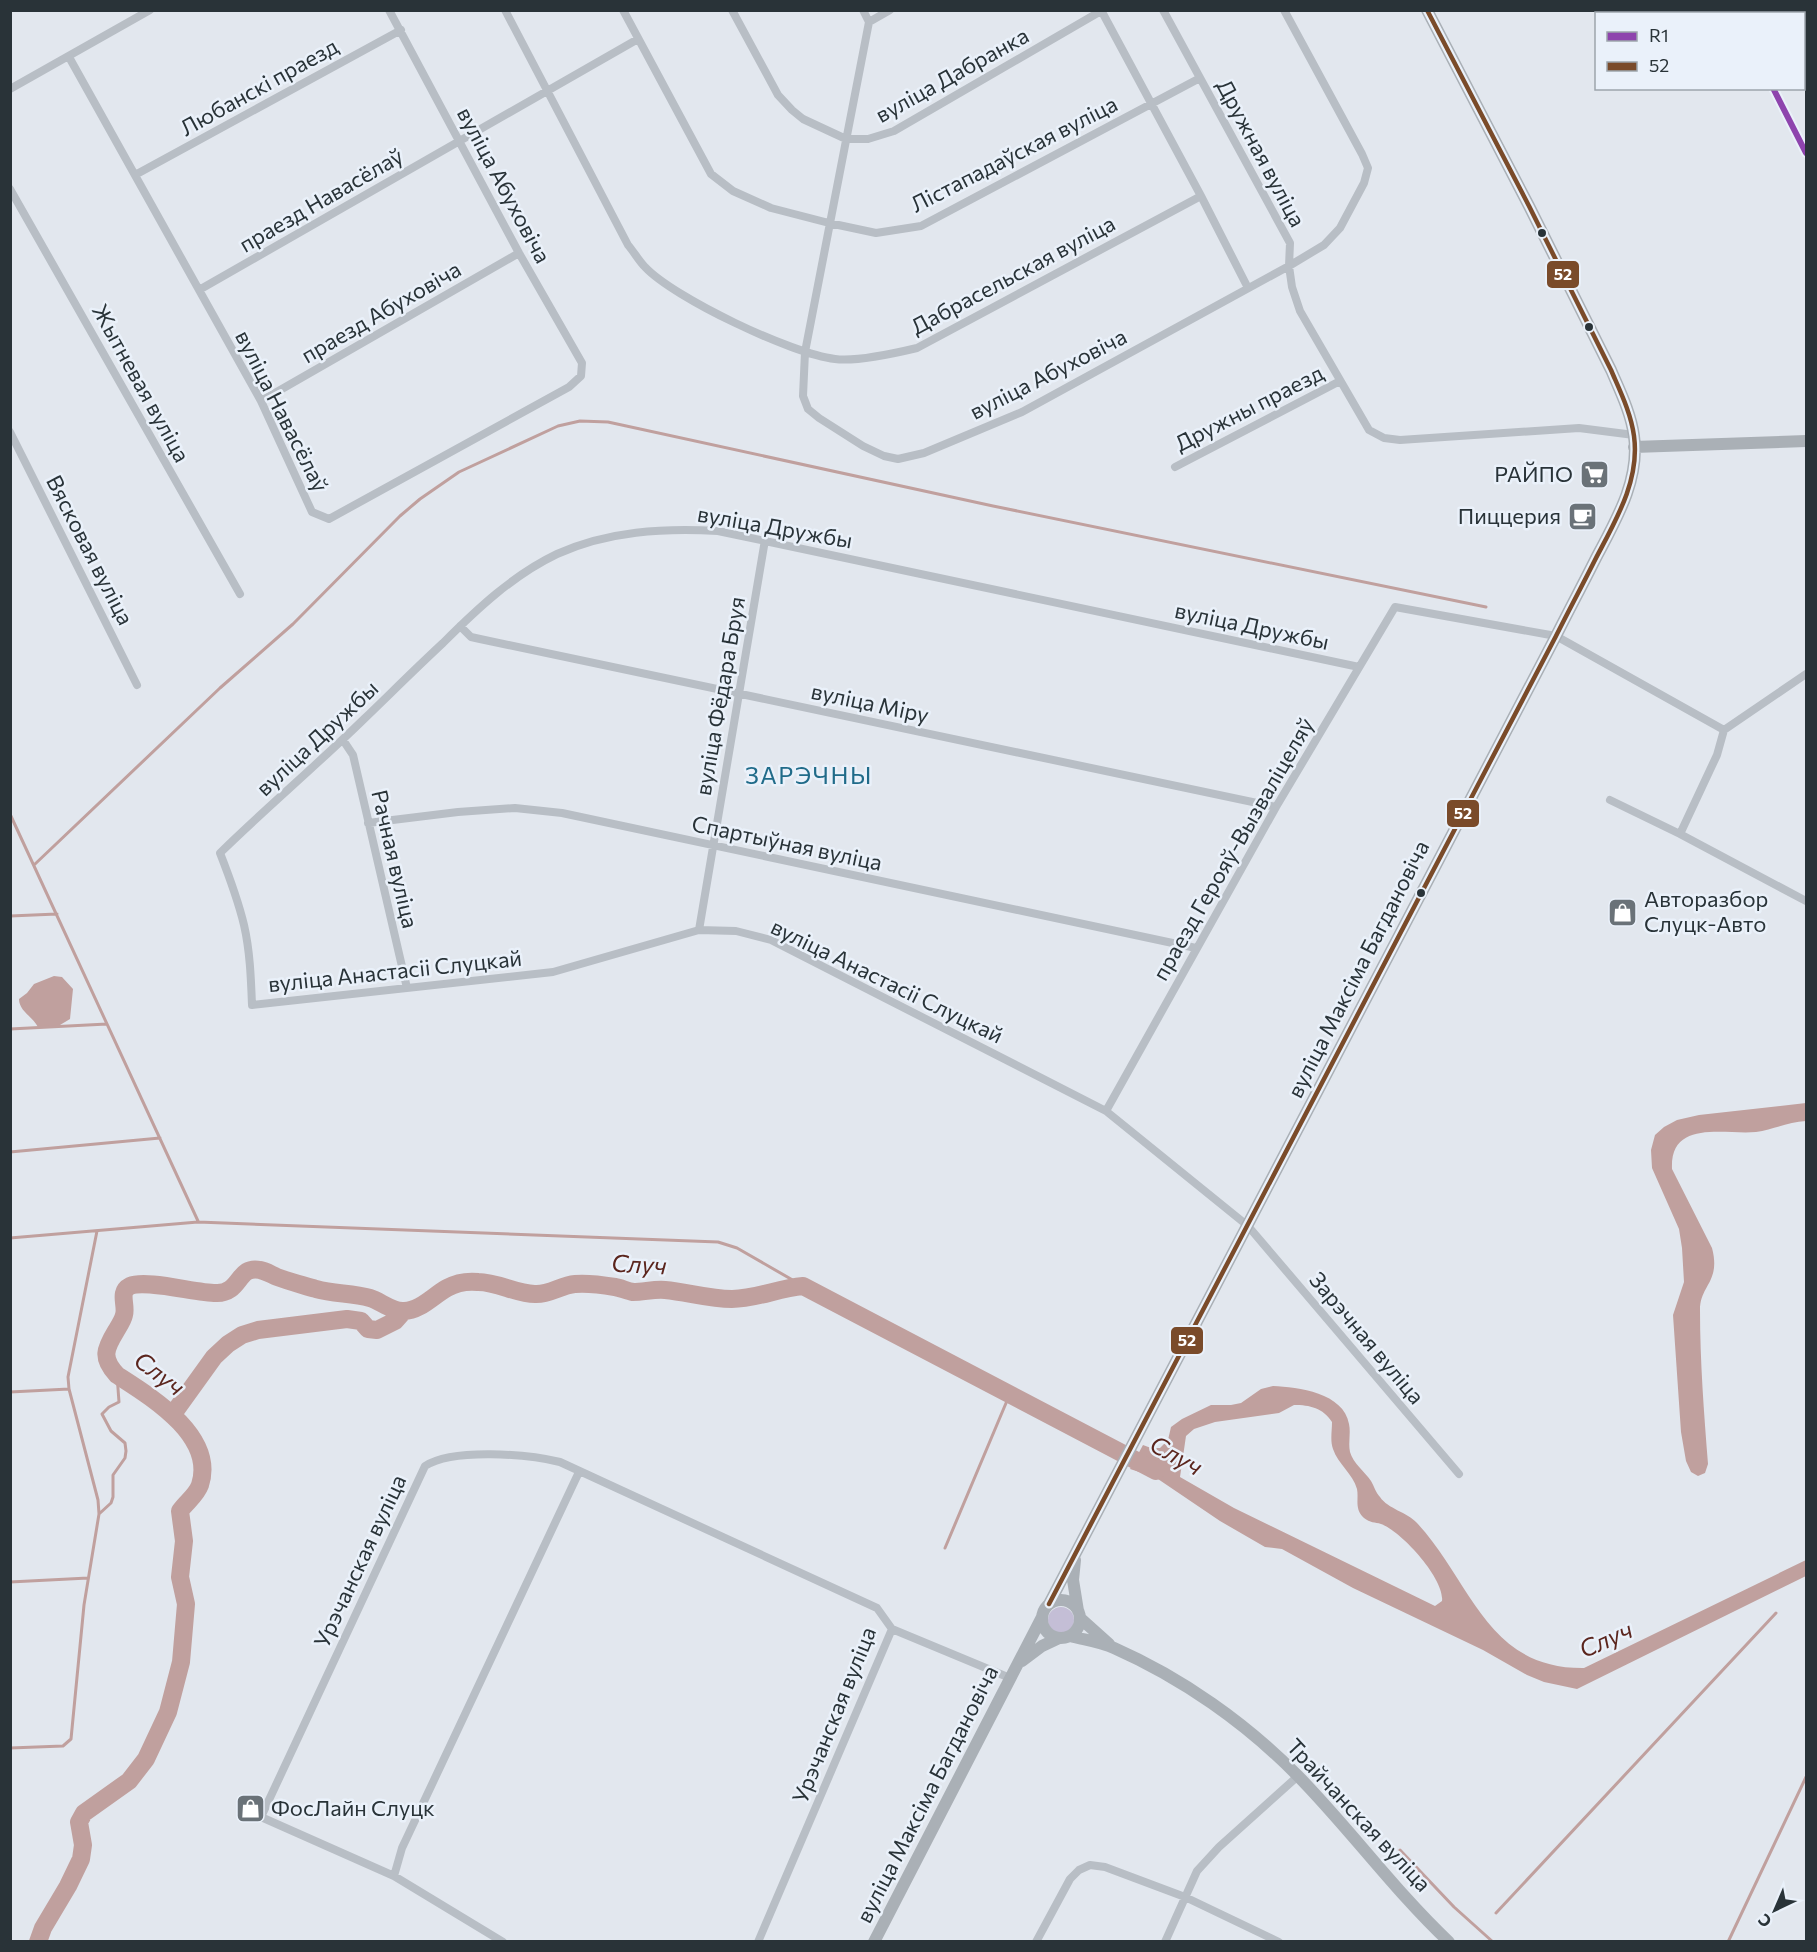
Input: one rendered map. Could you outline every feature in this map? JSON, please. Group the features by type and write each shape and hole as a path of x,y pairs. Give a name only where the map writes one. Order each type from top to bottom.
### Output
{"main road":[{"name":"вуліца Максіма Багдановіча","path":"1049,1604 1556,636 1621,508 1631,479 1634,441 1623,397 1529,206 1427,10"},
{"path":"1634,441 1806,441"},
{"name":"вуліца Максіма Багдановіча","path":"1076,1551 1073,1580 1079,1615"},
{"path":"1057,1601 1066,1601 1073,1605 1079,1615 1077,1630 1064,1637 1046,1631 1042,1617 1049,1604 1057,1601"},
{"name":"Трайчанская вуліца","path":"1079,1615 1112,1647"},
{"name":"вуліца Максіма Багдановіча","path":"874,1941 1042,1617"},
{"name":"вуліца Максіма Багдановіча","path":"1017,1666 1035,1650 1064,1637"},
{"name":"Трайчанская вуліца","path":"1064,1637 1112,1647 1147,1664 1230,1717 1298,1776 1449,1941"}],"street":[{"path":"10,88 150,10"},
{"name":"вуліца Абуховіча","path":"389,10 519,253 582,363 581,376"},
{"name":"Дабрасельская вуліца","path":"505,10 628,245 645,268 669,287 728,319 805,352 837,360 889,355 917,348 1201,195"},
{"name":"Лістападаўская вуліца","path":"622,10 711,174 734,191 771,208 876,233 921,226 1200,78"},
{"name":"вуліца Дабранка","path":"732,10 778,95 803,119 846,139 868,139 894,131 1101,11"},
{"path":"864,10 869,22 890,10"},
{"name":"Дружная вуліца","path":"1163,10 1290,243 1289,266 1292,287 1300,311 1369,430 1384,438 1400,440 1579,428 1634,441"},
{"name":"вуліца Абуховіча","path":"869,22 805,352 802,396 808,409 863,447 898,459 924,453 1022,412 1289,266 1323,245 1340,228 1364,183 1368,168 1284,10"},
{"path":"1101,11 1201,195 1248,288"},
{"name":"Любанскі праезд","path":"135,175 401,30"},
{"name":"праезд Навасёлаў","path":"199,290 638,39"},
{"name":"вуліца Навасёлаў","path":"69,57 261,401 312,512 328,519 558,393 581,376"},
{"name":"Жытневая вуліца","path":"10,189 240,594"},
{"name":"праезд Абуховіча","path":"261,401 519,253"},
{"name":"Дружны праезд","path":"1175,468 1340,381"},
{"name":"Вясковая вуліца","path":"10,432 137,685"},
{"name":"вуліца Дружбы","path":"252,1005 245,927 220,853 343,740 489,599 522,574 557,554 594,541 631,533 678,529 718,531 1359,667"},
{"name":"вуліца Фёдара Бруя","path":"699,930 765,540"},
{"name":"праезд Герояў-Вызваліцеляў","path":"1106,1111 1276,807 1395,607 1556,636"},
{"name":"вуліца Міру","path":"460,626 471,637 1276,807"},
{"path":"1556,636 1724,730"},
{"path":"1680,834 1717,755 1724,730 1806,674"},
{"name":"Рачная вуліца","path":"343,740 353,755 407,988"},
{"path":"1610,800 1680,834 1806,901"},
{"name":"Спартыўная вуліца","path":"368,823 515,808 562,813 1196,948"},
{"name":"вуліца Анастасіі Слуцкай","path":"252,1005 553,972 699,930 736,931 771,940 1106,1111 1248,1226"},
{"name":"Зарэчная вуліца","path":"1248,1226 1459,1474"},
{"name":"Урэчанская вуліца","path":"394,1876 261,1817 425,1466 444,1457 465,1455 537,1456 560,1462 877,1608 892,1629 758,1941"},
{"path":"503,1941 394,1876 402,1848 579,1472"},
{"path":"892,1629 1010,1678"},
{"path":"1165,1941 1190,1883 1206,1861 1298,1776"},
{"path":"1036,1941 1070,1880 1079,1870 1090,1865 1105,1867 1185,1897 1280,1941"}],"shaded area":[{"path":"1806,11 1806,68 1805,12 1778,12"},
{"path":"1061,1607 1070,1611 1074,1620 1070,1629 1061,1633 1052,1629 1048,1620 1052,1611"}],"water":[{"path":"54,976 62,977 73,989 70,1019 55,1028 38,1027 23,1010 19,999 34,984"},
{"path":"1806,1103 1806,1121 1756,1132 1701,1133 1689,1136 1680,1143 1674,1153 1672,1169 1712,1248 1714,1259 1714,1269 1703,1295 1700,1310 1701,1368 1708,1464 1705,1473 1698,1476 1691,1472 1686,1461 1681,1432 1673,1315 1684,1282 1682,1248 1679,1229 1652,1168 1651,1150 1655,1135 1677,1120 1699,1115"},
{"path":"1273,1386 1307,1390 1339,1405 1349,1424 1349,1449 1352,1456 1383,1501 1417,1523 1436,1546 1484,1618 1503,1638 1524,1654 1551,1664 1584,1668 1806,1560 1806,1576 1577,1689 1544,1682 1353,1588 1282,1549 1265,1547 1220,1521 1155,1477 1130,1469 1143,1445 1160,1448 1168,1440 1171,1427 1182,1419 1211,1405 1241,1403 1261,1389","holes":["1294,1405 1320,1410 1332,1422 1333,1449 1355,1484 1361,1515 1368,1521 1389,1528 1410,1546 1437,1581 1442,1601 1435,1606 1234,1508 1180,1477 1186,1436 1194,1429 1215,1422 1279,1413"]}],"waterway":[{"path":"34,865 220,688 293,624 400,516 420,499 459,472 558,426 580,421 608,422 993,506 1486,607"},
{"path":"10,814 198,1221"},
{"path":"10,916 57,914"},
{"path":"10,1029 107,1024"},
{"path":"10,1152 160,1138"},
{"path":"10,1238 198,1222 718,1242 737,1248 803,1286"},
{"path":"10,1748 63,1746 71,1739 84,1605 99,1514 98,1500 69,1389 68,1377 97,1231"},
{"name":"Случ","path":"38,1942 43,1928 81,1859 83,1845 79,1822 84,1813 129,1781 146,1759 168,1712 181,1662 186,1604 180,1577 184,1541 180,1511 198,1489 202,1467 199,1450 190,1434 162,1407 117,1375 107,1358 107,1348 125,1311 124,1292 130,1286 147,1284 216,1293 230,1289 247,1272 260,1270 316,1289 370,1298 395,1310 404,1311 421,1306 451,1286 470,1282 493,1284 535,1294 570,1285 585,1284 615,1287 633,1292 665,1290 732,1299 803,1286 1156,1471"},
{"path":"173,1414 214,1357 242,1335 258,1330 347,1319 361,1321 368,1329 377,1330 395,1321 403,1312"},
{"path":"99,1514 111,1503 113,1475 125,1458 126,1451 125,1443 111,1431 102,1414 119,1402 117,1375"},
{"path":"10,1392 69,1389"},
{"path":"945,1548 1009,1396"},
{"path":"10,1582 88,1578"},
{"path":"1496,1913 1776,1613"},
{"path":"1728,1942 1806,1777"},
{"path":"1400,1850 1454,1907 1493,1942"}],"transit line":[{"name":"52","path":"1049,1604 1556,636 1611,529 1630,484 1635,452 1634,436 1630,419 1611,370 1427,10"},
{"name":"R1","path":"1774,90 1806,153"}],"place":[{"name":"РАЙПО","path":"1594,474"},
{"name":"Пиццерия","path":"1582,516"},
{"name":"Авторазбор Слуцк-Авто","path":"1623,912"},
{"name":"ФосЛайн Слуцк","path":"250,1808"}],"district":[{"name":"ЗАРЭЧНЫ","path":"809,776"}]}
